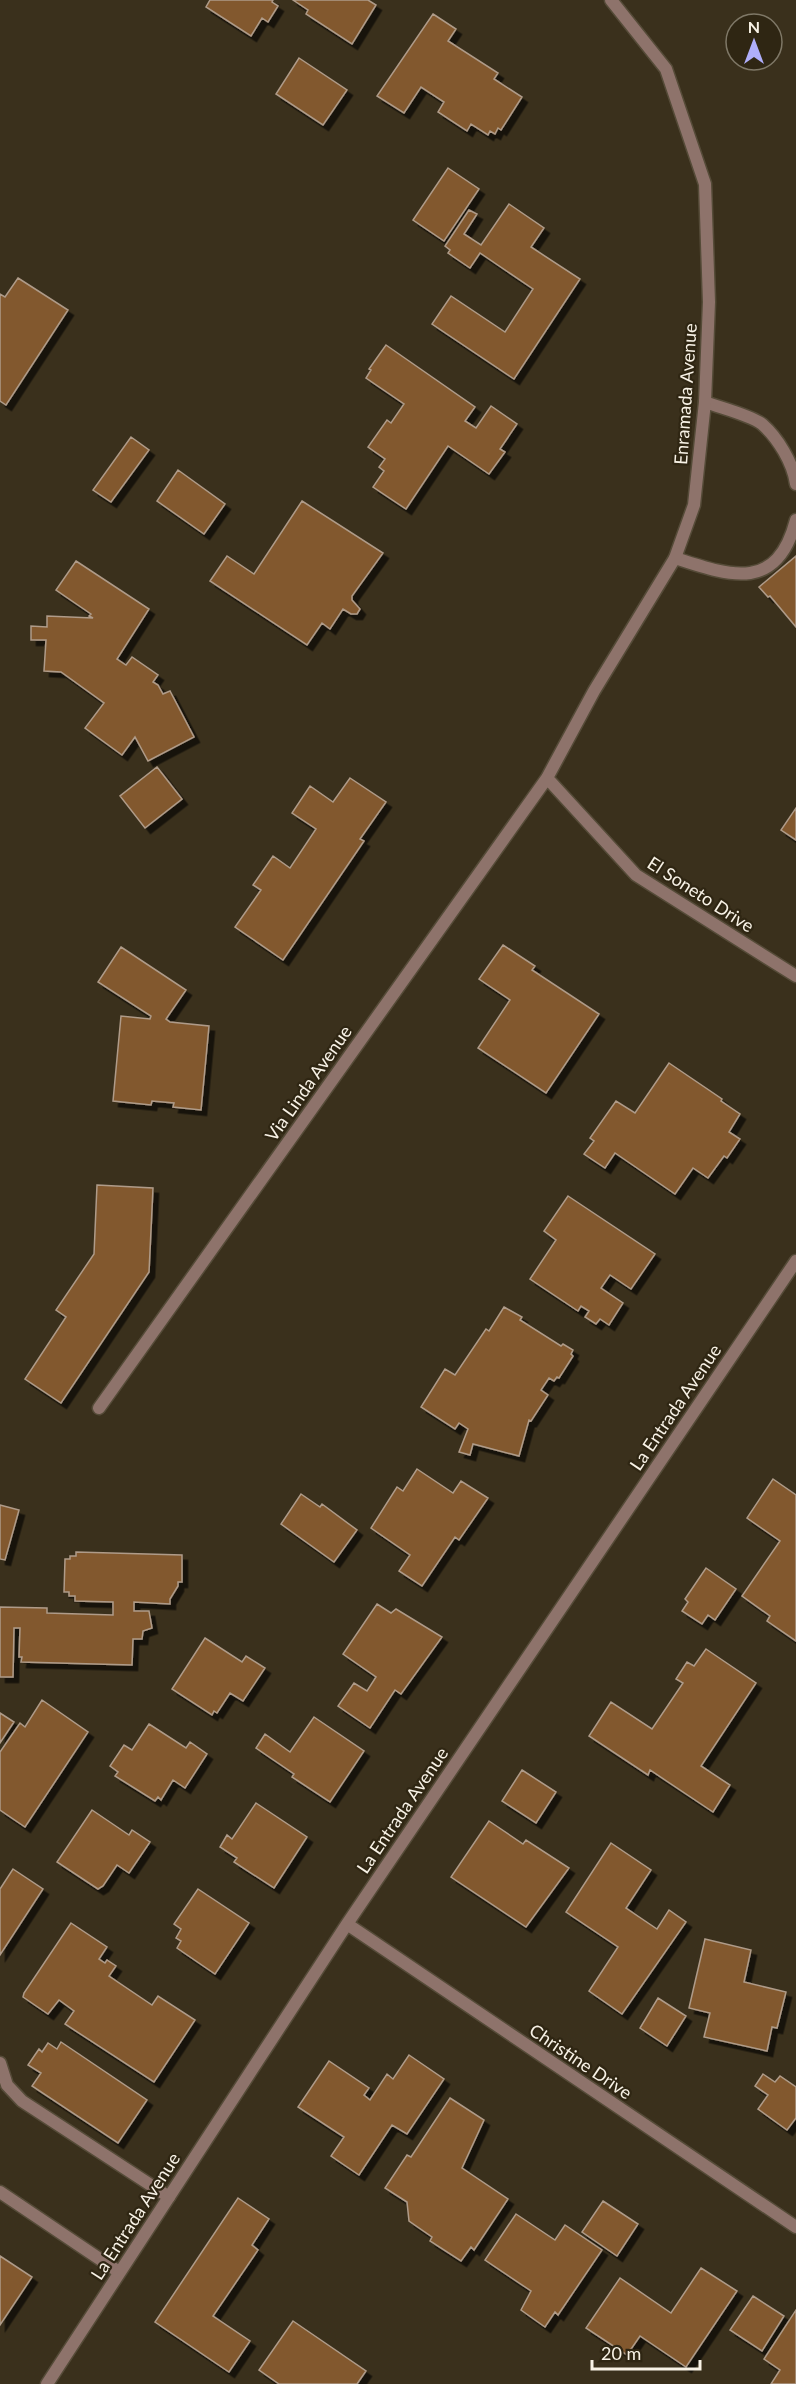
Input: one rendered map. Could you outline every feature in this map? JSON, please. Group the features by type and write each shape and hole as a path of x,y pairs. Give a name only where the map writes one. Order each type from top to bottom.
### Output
{"street":[{"name":"Enramada Avenue","path":"547,778 594,691 675,558 694,505 705,402 709,302 705,184 666,69 611,0"},
{"path":"705,402 760,423 776,440 794,473 796,484"},
{"path":"675,558 717,572 746,575 764,569 780,554 792,535 796,520"},
{"name":"El Soneto Drive","path":"547,778 636,875 796,976"},
{"name":"Via Linda Avenue","path":"99,1408 547,778"},
{"name":"La Entrada Avenue","path":"51,2383 119,2272 347,1924 796,1261"},
{"name":"Christine Drive","path":"347,1924 796,2227"},
{"path":"0,2063 7,2085 22,2101 168,2197"},
{"path":"0,2192 119,2272"}],"building":[{"path":"210,0 273,0 272,2 278,6 268,22 262,18 251,36 206,7"},
{"path":"293,0 368,0 376,5 352,44 306,14 308,10"},
{"path":"433,14 456,29 448,41 498,73 494,79 522,97 501,130 498,128 495,134 490,131 488,135 471,124 467,131 438,112 444,102 421,87 404,113 377,96"},
{"path":"299,58 347,90 323,125 276,94"},
{"path":"448,168 479,189 444,241 413,220"},
{"path":"509,204 544,228 531,247 580,279 514,379 432,324 451,296 505,332 533,289 480,253 470,268 448,253 450,250 445,246 469,210 477,214 464,234 481,245"},
{"path":"18,278 68,310 6,405 0,401 0,294 5,297"},
{"path":"386,345 475,407 465,421 476,428 491,406 517,424 500,449 505,452 489,474 448,446 406,509 373,487 384,471 379,467 385,459 368,447 387,420 391,423 404,404 366,378 371,370 369,369"},
{"path":"131,437 149,450 111,502 93,490"},
{"path":"178,470 225,504 204,534 157,501"},
{"path":"302,501 383,553 352,596 352,600 360,609 357,614 351,614 343,609 330,629 322,623 307,645 210,581 227,556 254,574"},
{"path":"796,556 796,627 770,596 768,597 759,587"},
{"path":"76,561 149,609 117,659 126,665 132,657 158,675 153,682 158,685 163,694 170,691 194,737 148,761 135,737 122,755 85,728 104,703 61,672 44,671 46,640 31,640 31,626 47,627 47,616 93,618 89,616 91,614 56,590"},
{"path":"157,767 182,799 145,828 120,796"},
{"path":"350,778 386,802 360,839 364,841 283,960 235,927 261,890 253,885 273,856 290,868 316,829 292,813 310,786 333,802"},
{"path":"796,808 796,840 781,830"},
{"path":"503,945 535,966 532,970 599,1014 546,1093 478,1048 510,1000 479,979"},
{"path":"121,947 186,990 166,1019 170,1022 209,1026 201,1110 173,1107 174,1103 152,1101 151,1105 113,1101 121,1016 150,1019 151,1016 98,982"},
{"path":"669,1063 740,1114 729,1132 740,1139 727,1158 724,1156 708,1178 693,1168 675,1194 615,1153 605,1168 584,1154 594,1141 590,1138 616,1101 635,1113"},
{"path":"97,1185 153,1188 149,1272 61,1403 25,1379 66,1317 56,1310 94,1254"},
{"path":"568,1196 655,1254 631,1289 610,1275 601,1288 623,1303 609,1325 600,1319 596,1324 585,1317 589,1311 581,1306 578,1311 530,1279 556,1240 544,1231"},
{"path":"504,1307 522,1317 520,1320 561,1346 563,1344 573,1350 571,1354 573,1356 559,1378 557,1377 554,1381 549,1378 541,1390 548,1395 531,1421 529,1420 519,1456 473,1444 470,1455 459,1452 468,1429 459,1423 455,1429 421,1407 445,1369 455,1375 486,1329 489,1331"},
{"path":"417,1469 453,1493 461,1481 488,1498 459,1540 455,1537 422,1586 399,1571 410,1555 371,1528 397,1487 403,1491"},
{"path":"773,1479 796,1495 796,1641 767,1621 770,1616 742,1596 780,1541 747,1518"},
{"path":"301,1494 320,1507 322,1504 357,1530 334,1562 281,1524"},
{"path":"0,1505 19,1510 5,1560 0,1559"},
{"path":"76,1552 182,1555 182,1582 178,1582 170,1604 134,1602 134,1611 149,1611 152,1628 143,1631 142,1639 133,1639 132,1665 21,1662 22,1657 19,1657 20,1628 14,1628 13,1677 0,1677 0,1607 47,1608 47,1613 113,1615 113,1602 75,1601 75,1596 69,1596 69,1592 64,1592 65,1559 76,1556"},
{"path":"706,1568 736,1589 715,1620 708,1615 702,1624 682,1611 688,1602 685,1599"},
{"path":"377,1604 391,1613 396,1609 442,1637 401,1694 395,1690 370,1728 338,1706 354,1683 367,1691 376,1677 343,1654"},
{"path":"205,1638 242,1662 246,1656 265,1668 243,1701 230,1693 217,1713 214,1711 212,1715 172,1689"},
{"path":"706,1649 756,1683 701,1766 730,1785 713,1812 650,1770 648,1775 589,1736 611,1702 652,1729 683,1683 676,1679 687,1662 694,1666"},
{"path":"42,1700 88,1732 25,1827 0,1810 0,1752 20,1723 25,1727"},
{"path":"0,1713 14,1722 0,1743"},
{"path":"314,1717 364,1751 330,1802 292,1777 294,1774 256,1748 265,1734 290,1752"},
{"path":"149,1724 186,1748 190,1742 207,1754 185,1788 173,1780 161,1800 158,1797 155,1801 115,1776 118,1772 110,1766 124,1745 132,1750"},
{"path":"522,1770 556,1792 536,1823 502,1801"},
{"path":"256,1803 307,1837 274,1888 234,1862 237,1858 220,1847 227,1835 232,1839"},
{"path":"92,1810 129,1835 132,1830 150,1842 129,1873 117,1865 103,1886 98,1889 57,1862"},
{"path":"489,1821 523,1844 526,1840 569,1868 526,1927 451,1877"},
{"path":"611,1843 651,1870 626,1908 657,1929 669,1910 686,1922 622,2014 589,1991 618,1947 566,1912"},
{"path":"13,1869 43,1889 0,1955 0,1889"},
{"path":"198,1889 249,1923 215,1974 177,1948 181,1941 176,1938 181,1929 174,1924"},
{"path":"71,1923 107,1947 99,1959 105,1963 107,1960 116,1966 109,1976 152,2005 158,1996 195,2020 154,2082 65,2024 74,2011 59,2000 48,2014 23,1997"},
{"path":"705,1939 751,1950 744,1982 786,1992 777,2028 772,2027 767,2051 704,2037 710,2013 689,2008"},
{"path":"658,1998 686,2016 667,2046 640,2028"},
{"path":"61,2042 147,2100 118,2143 32,2086 41,2073 28,2065 39,2049 42,2052 48,2043 57,2049"},
{"path":"409,2055 444,2079 407,2134 392,2125 359,2175 331,2156 344,2137 298,2107 329,2061 369,2088 364,2095 370,2100 387,2074 393,2079"},
{"path":"763,2074 775,2082 780,2076 796,2087 796,2118 787,2130 758,2109 768,2095 755,2086"},
{"path":"450,2098 484,2120 462,2168 508,2199 474,2250 471,2247 461,2261 430,2241 432,2237 409,2221 407,2202 385,2188 407,2155 411,2157"},
{"path":"238,2198 269,2219 252,2245 258,2250 213,2316 250,2341 229,2372 155,2322"},
{"path":"603,2201 638,2224 617,2256 582,2232"},
{"path":"516,2214 555,2240 565,2225 602,2250 558,2315 555,2312 545,2327 521,2310 531,2291 485,2260"},
{"path":"0,2256 32,2277 0,2325"},
{"path":"701,2268 737,2291 686,2367 640,2336 627,2355 586,2328 620,2278 671,2313"},
{"path":"753,2296 784,2316 762,2351 730,2330"},
{"path":"796,2310 796,2384 771,2384 780,2370 764,2359"},
{"path":"293,2321 366,2371 357,2384 279,2384 259,2370"}]}
